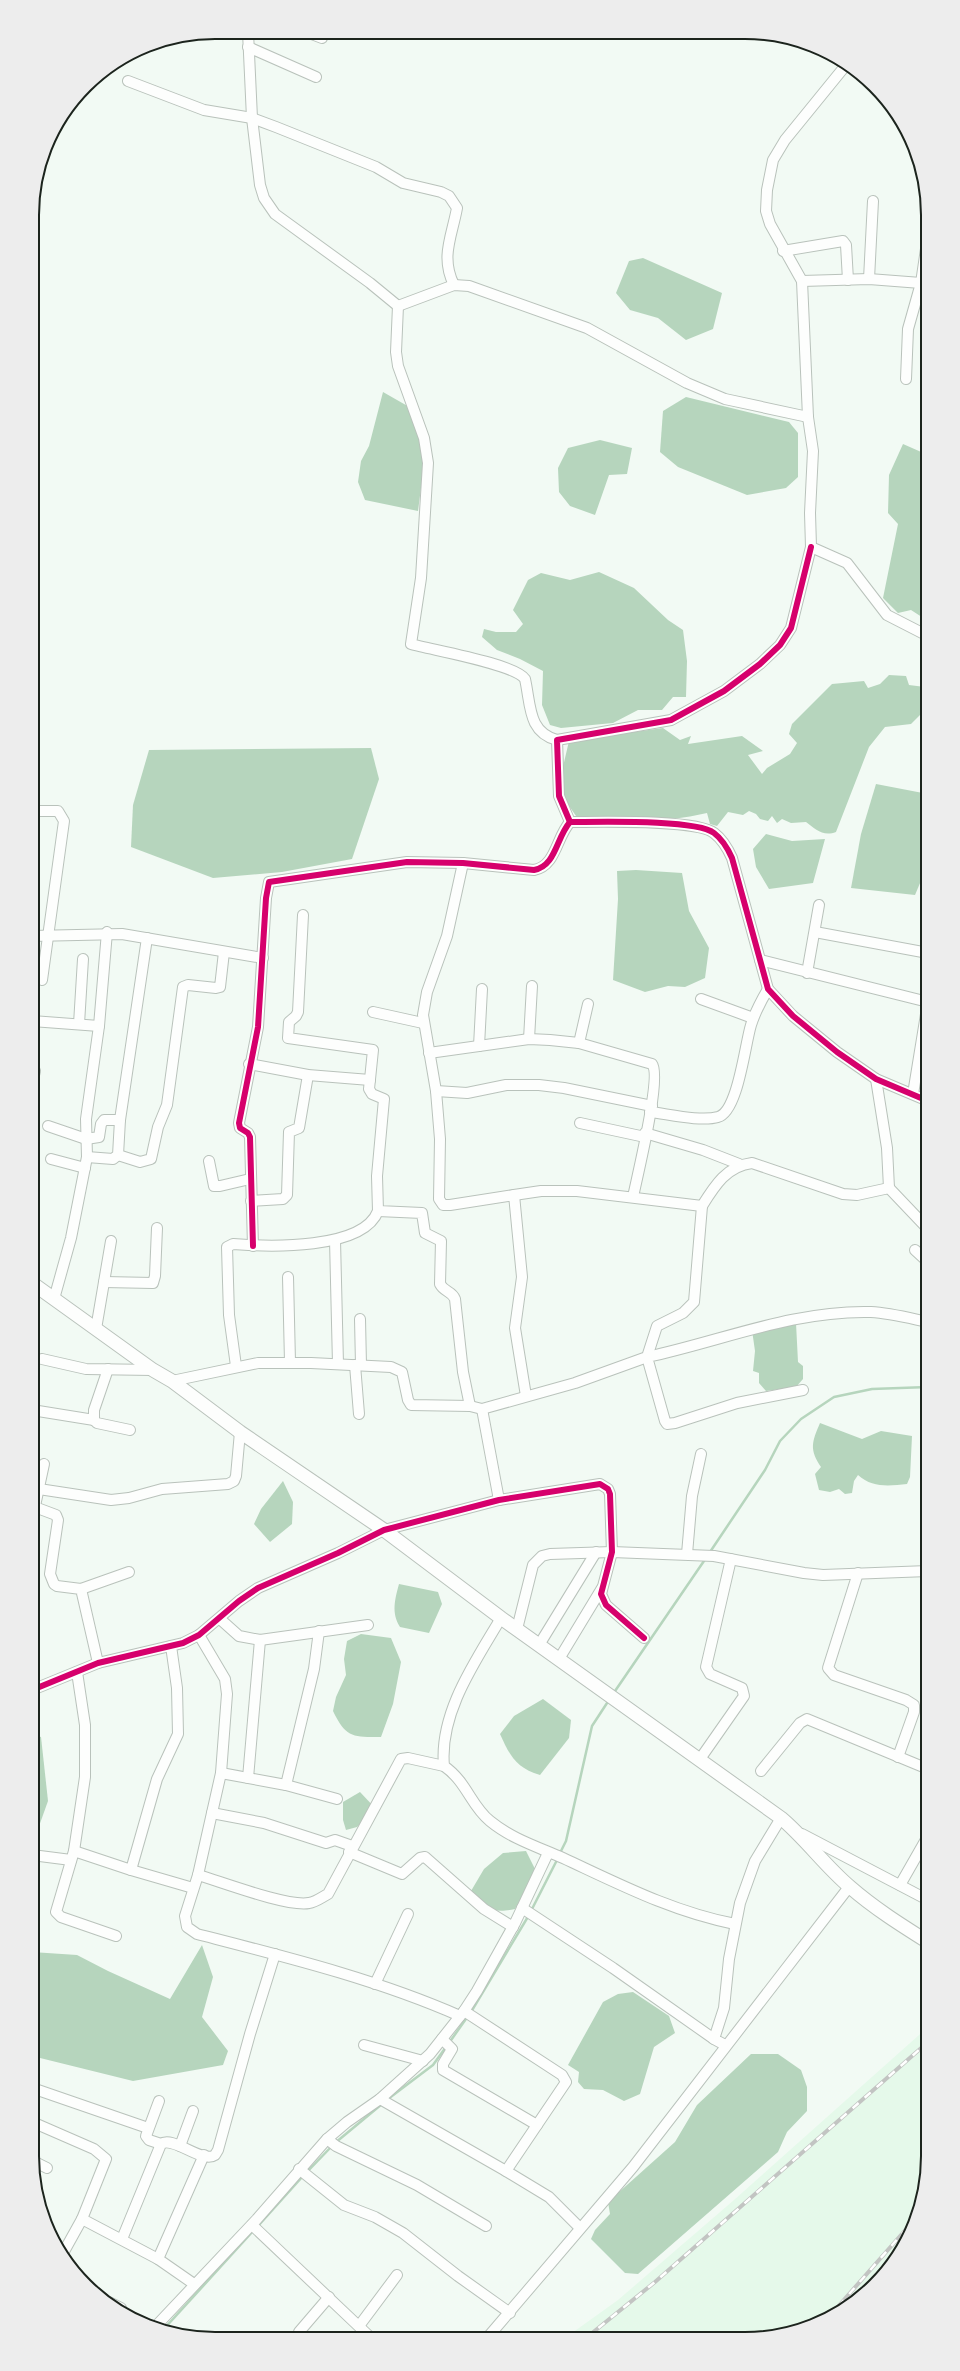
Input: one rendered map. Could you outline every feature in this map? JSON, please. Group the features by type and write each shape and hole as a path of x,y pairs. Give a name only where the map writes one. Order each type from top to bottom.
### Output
{"main road":[{"path":"39,1288 153,1370 172,1380 240,1432 384,1530 501,1618 781,1818 798,1832 849,1886 894,1920 921,1937"}],"street":[{"path":"248,39 252,118 260,185 269,207 275,214 370,283 398,306"},
{"path":"248,47 316,77"},
{"path":"398,306 396,346 398,366 424,438 428,463 421,578 411,644 500,666 522,675 525,679 537,729 546,737 557,740 671,720 724,691 760,664 780,645 791,628 811,547 810,513 813,450 808,416 802,281 783,251 770,224 766,211 768,175 773,160 794,127 843,69"},
{"path":"128,81 204,110 252,118 376,167 403,183 449,196 456,208 446,260 447,272 454,285"},
{"path":"869,279 872,201"},
{"path":"783,251 843,241 846,245 848,280"},
{"path":"802,281 869,279 921,284 908,329 906,379"},
{"path":"398,306 454,285 469,286 587,328 687,382 725,399 808,416"},
{"path":"811,547 847,563 887,615 921,632"},
{"path":"557,740 558,796 570,822"},
{"path":"39,812 58,811 64,821 42,980"},
{"path":"253,1246 250,1137 248,1133 240,1128 239,1124 249,1064 258,1027 266,898 270,880 407,862 463,863 534,870 541,869 552,859 560,837 570,822"},
{"path":"570,822 692,824 714,832 727,847 732,858 768,989 800,1022 876,1079 921,1098"},
{"path":"463,863 447,936 427,992 423,1023 436,1091 441,1202 450,1205 541,1191 577,1191 702,1206"},
{"path":"807,973 819,905"},
{"path":"236,1366 228,1315 226,1251 229,1245 253,1246 335,1240 362,1230 374,1220 378,1211 377,1176 384,1099 370,1092 373,1050 288,1038 289,1022 298,1012 303,915"},
{"path":"54,1299 71,1238 87,1157 86,1119 99,1026 107,932"},
{"path":"39,936 107,932 263,958"},
{"path":"815,932 921,952"},
{"path":"87,1157 113,1159 118,1155 120,1120 147,938"},
{"path":"118,1155 140,1162 151,1159 158,1127 167,1105 183,987 188,985 216,988 220,987 224,952"},
{"path":"79,1024 83,959"},
{"path":"760,960 921,1004"},
{"path":"529,1039 532,986"},
{"path":"479,1046 482,989"},
{"path":"436,1091 467,1093 506,1085 539,1085 564,1088 651,1109 706,1118 718,1117 726,1113 734,1093 753,1018 768,989"},
{"path":"701,999 753,1018"},
{"path":"579,1043 588,1004"},
{"path":"373,1012 423,1023"},
{"path":"39,1021 99,1026"},
{"path":"429,1053 529,1039 579,1043 652,1064 656,1073 651,1109 633,1197"},
{"path":"913,1094 921,1047"},
{"path":"249,1064 308,1075 370,1080"},
{"path":"251,1201 283,1199 287,1195 289,1132 299,1128 308,1075"},
{"path":"876,1079 887,1148 889,1188 921,1222"},
{"path":"48,1126 86,1139 99,1137 101,1124 104,1120 120,1120"},
{"path":"580,1123 645,1135 703,1150 738,1164 760,1164 843,1194 857,1195 889,1188"},
{"path":"51,1159 85,1168"},
{"path":"209,1161 214,1186 250,1179"},
{"path":"738,1164 721,1179 702,1206 694,1302 683,1313 657,1326 648,1357 664,1421 667,1424 675,1423 737,1403 803,1390"},
{"path":"514,1195 522,1277 514,1328 526,1396"},
{"path":"378,1211 422,1213 425,1233 441,1241 440,1284 442,1288 452,1294 455,1299 463,1372 470,1406"},
{"path":"104,1282 153,1283 155,1276 157,1228"},
{"path":"335,1240 338,1364"},
{"path":"96,1329 111,1241"},
{"path":"915,1250 921,1256"},
{"path":"288,1277 290,1362"},
{"path":"172,1380 236,1366 290,1362 358,1365 399,1369 411,1405 470,1406 482,1409 575,1383 648,1357 775,1322 825,1315 884,1313 921,1321"},
{"path":"359,1414 358,1365 360,1319"},
{"path":"42,1358 78,1368 153,1370"},
{"path":"94,1420 94,1410 108,1370"},
{"path":"482,1409 499,1500"},
{"path":"39,1411 94,1420 97,1423 130,1430"},
{"path":"44,1464 39,1489 111,1500 129,1498 162,1489 228,1484 234,1481 236,1476 240,1432"},
{"path":"687,1554 692,1496 701,1454"},
{"path":"39,1687 98,1664 171,1646 200,1635 239,1601 258,1588 338,1554 384,1530 499,1500 600,1484 604,1485 610,1494 612,1552 601,1594 606,1605 644,1638"},
{"path":"39,1508 52,1512 56,1515 58,1520 50,1574 54,1584 57,1586 81,1589 129,1572"},
{"path":"539,1645 596,1552"},
{"path":"517,1629 534,1565 538,1559 550,1554 612,1552 701,1555 714,1556 804,1573 858,1574 921,1571"},
{"path":"700,1759 744,1696 742,1688 710,1674 706,1667 731,1559"},
{"path":"858,1574 828,1668 834,1675 906,1700 914,1705 914,1712 898,1758"},
{"path":"559,1659 602,1588"},
{"path":"81,1589 98,1664"},
{"path":"220,1618 239,1636 260,1640 368,1625"},
{"path":"444,1766 444,1746 452,1708 501,1618"},
{"path":"286,1785 314,1669 319,1631"},
{"path":"200,1635 222,1671 227,1686 221,1773 198,1875 185,1916 185,1922 190,1931 275,1954 375,1984 466,2014 562,2075 565,2079 564,2087 506,2171"},
{"path":"248,1778 260,1640"},
{"path":"131,1870 157,1779 178,1734 177,1688 171,1646"},
{"path":"77,1672 84,1725 85,1777 72,1855 56,1912 57,1915 116,1936"},
{"path":"761,1771 800,1723 807,1719 921,1766"},
{"path":"198,1875 287,1902 310,1903 328,1894 351,1849 401,1760 408,1758 444,1766 460,1779 488,1820 512,1835 654,1900 735,1924"},
{"path":"221,1773 286,1785 337,1799"},
{"path":"212,1813 264,1823 326,1843 335,1840 402,1874 420,1858 425,1857 484,1909 513,1927"},
{"path":"714,2039 724,2008 728,1959 735,1924 755,1861 781,1818"},
{"path":"798,1832 921,1896"},
{"path":"900,1885 921,1848"},
{"path":"39,1855 72,1855 193,1888"},
{"path":"159,2323 194,2284 254,2227 332,2143 347,2122 385,2102 423,2061 446,2042 466,2014 513,1927 527,1912 554,1855"},
{"path":"493,2332 633,2167 849,1886"},
{"path":"527,1912 614,1968 714,2039 726,2045"},
{"path":"375,1984 408,1914"},
{"path":"159,2101 148,2128 147,2138 161,2144 168,2142 213,2157 218,2150 250,2034 275,1954"},
{"path":"446,2042 452,2049 443,2064 443,2070 537,2125"},
{"path":"364,2045 423,2061"},
{"path":"39,2090 148,2128"},
{"path":"385,2102 549,2197 580,2228"},
{"path":"180,2146 193,2111"},
{"path":"39,2125 94,2149 106,2159 82,2219 66,2248"},
{"path":"332,2143 417,2185 486,2226"},
{"path":"122,2239 161,2144"},
{"path":"158,2259 204,2155"},
{"path":"39,2164 47,2168"},
{"path":"303,2173 344,2205 375,2217 403,2233 458,2276 510,2313"},
{"path":"82,2219 158,2259 194,2284"},
{"path":"254,2227 365,2332"},
{"path":"359,2326 397,2275"},
{"path":"299,2332 329,2297"}],"shaded area":[{"path":"643,258 722,293 713,329 686,340 658,318 630,310 616,293 629,261"},
{"path":"383,392 411,408 425,457 418,511 365,500 358,482 361,461 369,446"},
{"path":"686,397 789,422 798,433 798,477 786,488 747,495 678,467 660,452 663,411"},
{"path":"600,440 632,448 627,474 609,475 595,515 570,506 559,492 558,468 568,448"},
{"path":"903,444 921,452 921,616 911,610 898,613 883,598 898,524 888,513 889,475"},
{"path":"599,572 634,588 668,620 683,630 687,661 686,697 673,697 662,710 638,710 613,723 561,728 550,725 542,705 543,671 520,659 497,650 482,637 484,629 496,632 516,632 523,624 513,610 528,580 541,573 570,580"},
{"path":"889,675 906,676 909,685 921,686 921,714 911,724 885,727 869,747 836,832 827,834 823,833 816,830 806,822 791,823 782,819 777,823 772,816 768,821 760,819 756,814 749,811 743,815 728,812 717,826 710,824 707,813 675,819 658,820 625,820 576,816 563,797 562,771 569,741 663,728 680,740 691,736 688,744 742,736 763,751 748,755 762,774 767,768 790,754 797,743 789,734 792,724 832,684 864,681 868,688 880,684"},
{"path":"371,748 379,779 352,859 282,872 213,878 131,847 133,805 149,750"},
{"path":"876,784 921,793 921,881 915,895 851,888 861,834"},
{"path":"766,834 792,841 825,839 813,883 769,889 756,867 753,849"},
{"path":"636,870 682,873 689,911 709,948 705,978 685,987 668,986 645,992 613,980 618,899 617,871"},
{"path":"796,1323 798,1362 803,1366 803,1379 796,1387 766,1391 759,1383 759,1373 753,1371 755,1351 752,1330"},
{"path":"820,1423 862,1439 881,1431 912,1436 910,1477 907,1484 875,1484 858,1475 854,1481 852,1493 845,1494 839,1489 830,1492 819,1490 815,1474 821,1467 813,1450 813,1445"},
{"path":"283,1481 293,1502 292,1524 270,1542 254,1524 261,1509"},
{"path":"399,1584 438,1592 442,1604 429,1633 400,1627 395,1616 395,1601"},
{"path":"361,1634 391,1638 401,1662 393,1704 381,1737 364,1737 351,1734 342,1726 333,1711 336,1697 346,1675 344,1659 347,1641"},
{"path":"543,1699 571,1720 569,1738 540,1775 519,1765 507,1749 500,1734 514,1716"},
{"path":"39,1736 41,1737 48,1801 39,1826"},
{"path":"360,1792 376,1809 357,1827 346,1830 343,1820 343,1802"},
{"path":"526,1851 536,1871 515,1909 500,1911 490,1908 471,1891 484,1869 503,1853"},
{"path":"202,1945 213,1977 202,2017 228,2051 223,2065 133,2081 39,2058 39,1952 77,1955 108,1971 170,1999"},
{"path":"633,1992 669,2016 675,2033 654,2047 640,2094 624,2101 603,2090 584,2089 578,2082 579,2072 568,2065 603,2002 618,1994"},
{"path":"921,2033 921,2167 918,2190 908,2223 891,2254 877,2272 852,2296 812,2319 779,2329 756,2332 573,2332 618,2300 734,2200"},
{"path":"751,2054 778,2054 801,2070 807,2087 807,2111 787,2132 778,2152 638,2274 625,2273 591,2239 595,2230 610,2214 608,2202 675,2142 697,2105"}],"waterway":[{"path":"710,1552 765,1470 780,1441 801,1419 834,1397 872,1389 921,1387"},
{"path":"613,1694 706,1558"},
{"path":"560,1853 566,1841 592,1726 609,1700"},
{"path":"531,1911 558,1858"},
{"path":"471,2012 529,1915"},
{"path":"449,2043 468,2016"},
{"path":"388,2099 433,2065 446,2047"},
{"path":"335,2143 382,2104"},
{"path":"306,2173 332,2146"},
{"path":"258,2226 303,2176"},
{"path":"167,2325 254,2230"}],"railway":[{"path":"593,2332 655,2282 921,2048"},
{"path":"841,2303 904,2231"}],"cycle path":[{"path":"811,547 791,628 780,645 760,664 724,691 671,720 557,740 559,796 570,822 646,822 688,825 714,833 720,838 732,858 768,989 793,1016 837,1052 876,1079 921,1098"},
{"path":"253,1246 250,1137 248,1133 240,1128 239,1123 258,1027 266,898 269,882 407,862 463,863 534,870 547,863 565,828 570,822"},
{"path":"39,1687 98,1663 183,1643 199,1635 239,1601 258,1588 338,1553 384,1530 499,1500 600,1484 608,1489 610,1494 612,1552 601,1594 606,1605 644,1638"}]}
